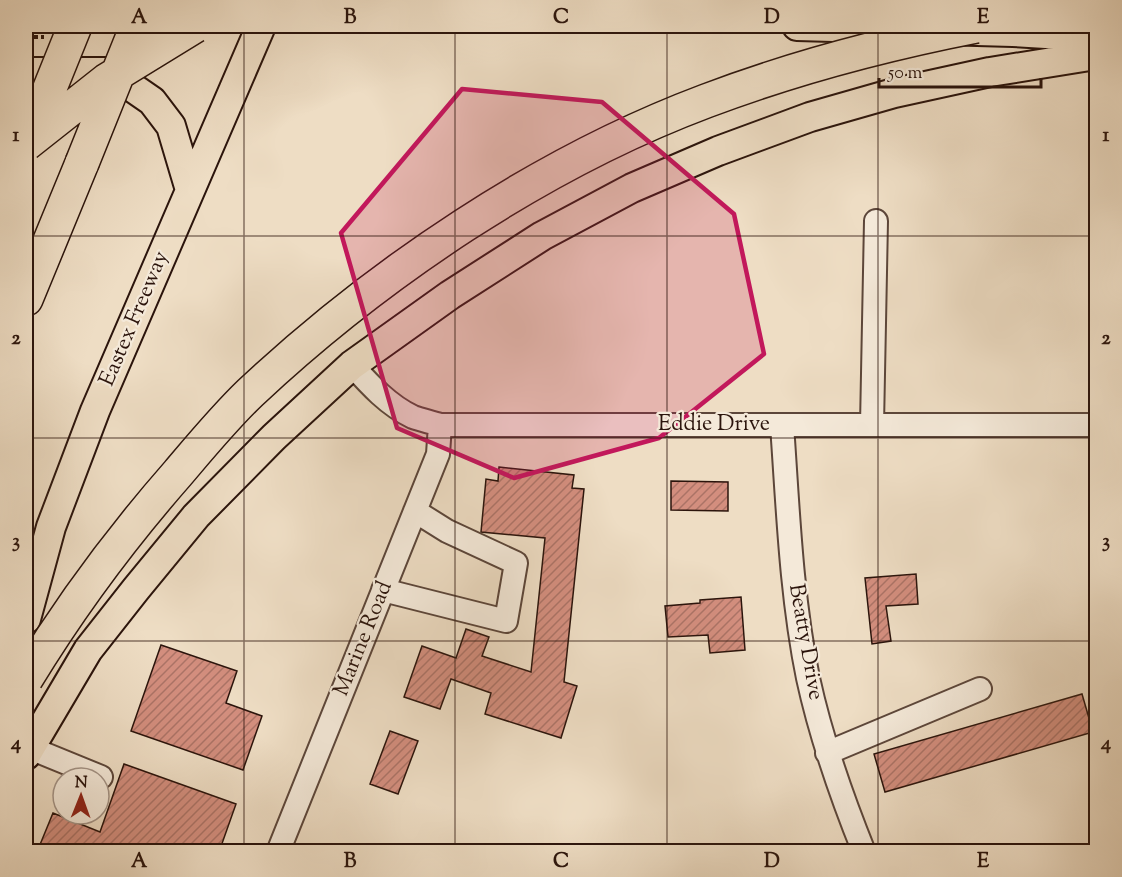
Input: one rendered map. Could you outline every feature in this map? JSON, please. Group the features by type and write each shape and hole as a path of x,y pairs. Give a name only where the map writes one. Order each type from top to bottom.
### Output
{"highway":[{"path":"26,150 75,26"},
{"path":"26,299 137,26"},
{"path":"26,144 107,80 195,26"},
{"path":"26,679 71,609 128,530 216,429 250,394 341,316 459,229 496,205 579,159 703,102 816,64 976,26"}],"main road":[{"name":"Eastex Freeway","path":"26,619 51,527 95,411 261,26"},
{"path":"797,26 1013,32 1096,37"},
{"path":"28,751 88,650 196,516 274,437 352,365 450,295 542,236 632,188 718,151 810,117 894,93 990,72 1096,55"},
{"path":"26,72 110,72 152,101 171,126 190,190"}],"street":[{"path":"872,425 876,221"},
{"name":"Eddie Drive","path":"352,365 388,401 413,417 440,424 1096,425"},
{"name":"Marine Road","path":"278,852 438,454 440,424"},
{"name":"Beatty Drive","path":"782,425 792,567 808,678 827,753 864,852"},
{"path":"383,590 506,621 516,563 447,531 415,511"},
{"path":"827,753 980,689"},
{"path":"28,751 70,766"}],"highlighted area":[{"path":"462,89 602,102 734,214 764,354 659,438 514,478 397,428 341,233"}],"building":[{"path":"499,467 574,475 572,488 584,489 564,682 577,686 561,738 485,714 491,693 451,679 440,709 404,697 422,646 456,658 466,629 489,637 482,656 531,672 545,538 481,532 486,479 498,481"},
{"path":"671,481 728,482 728,511 671,510"},
{"path":"916,574 918,604 886,606 891,641 872,644 865,578"},
{"path":"741,597 745,650 710,653 708,635 668,637 665,606 700,603 700,600"},
{"path":"161,645 237,671 226,703 262,716 243,770 131,731"},
{"path":"1082,694 1093,732 885,792 874,754"},
{"path":"390,731 418,741 398,794 370,784"},
{"path":"124,764 236,804 219,852 37,852 51,818 51,826 85,826 100,832 102,826 111,826 111,801"}]}
